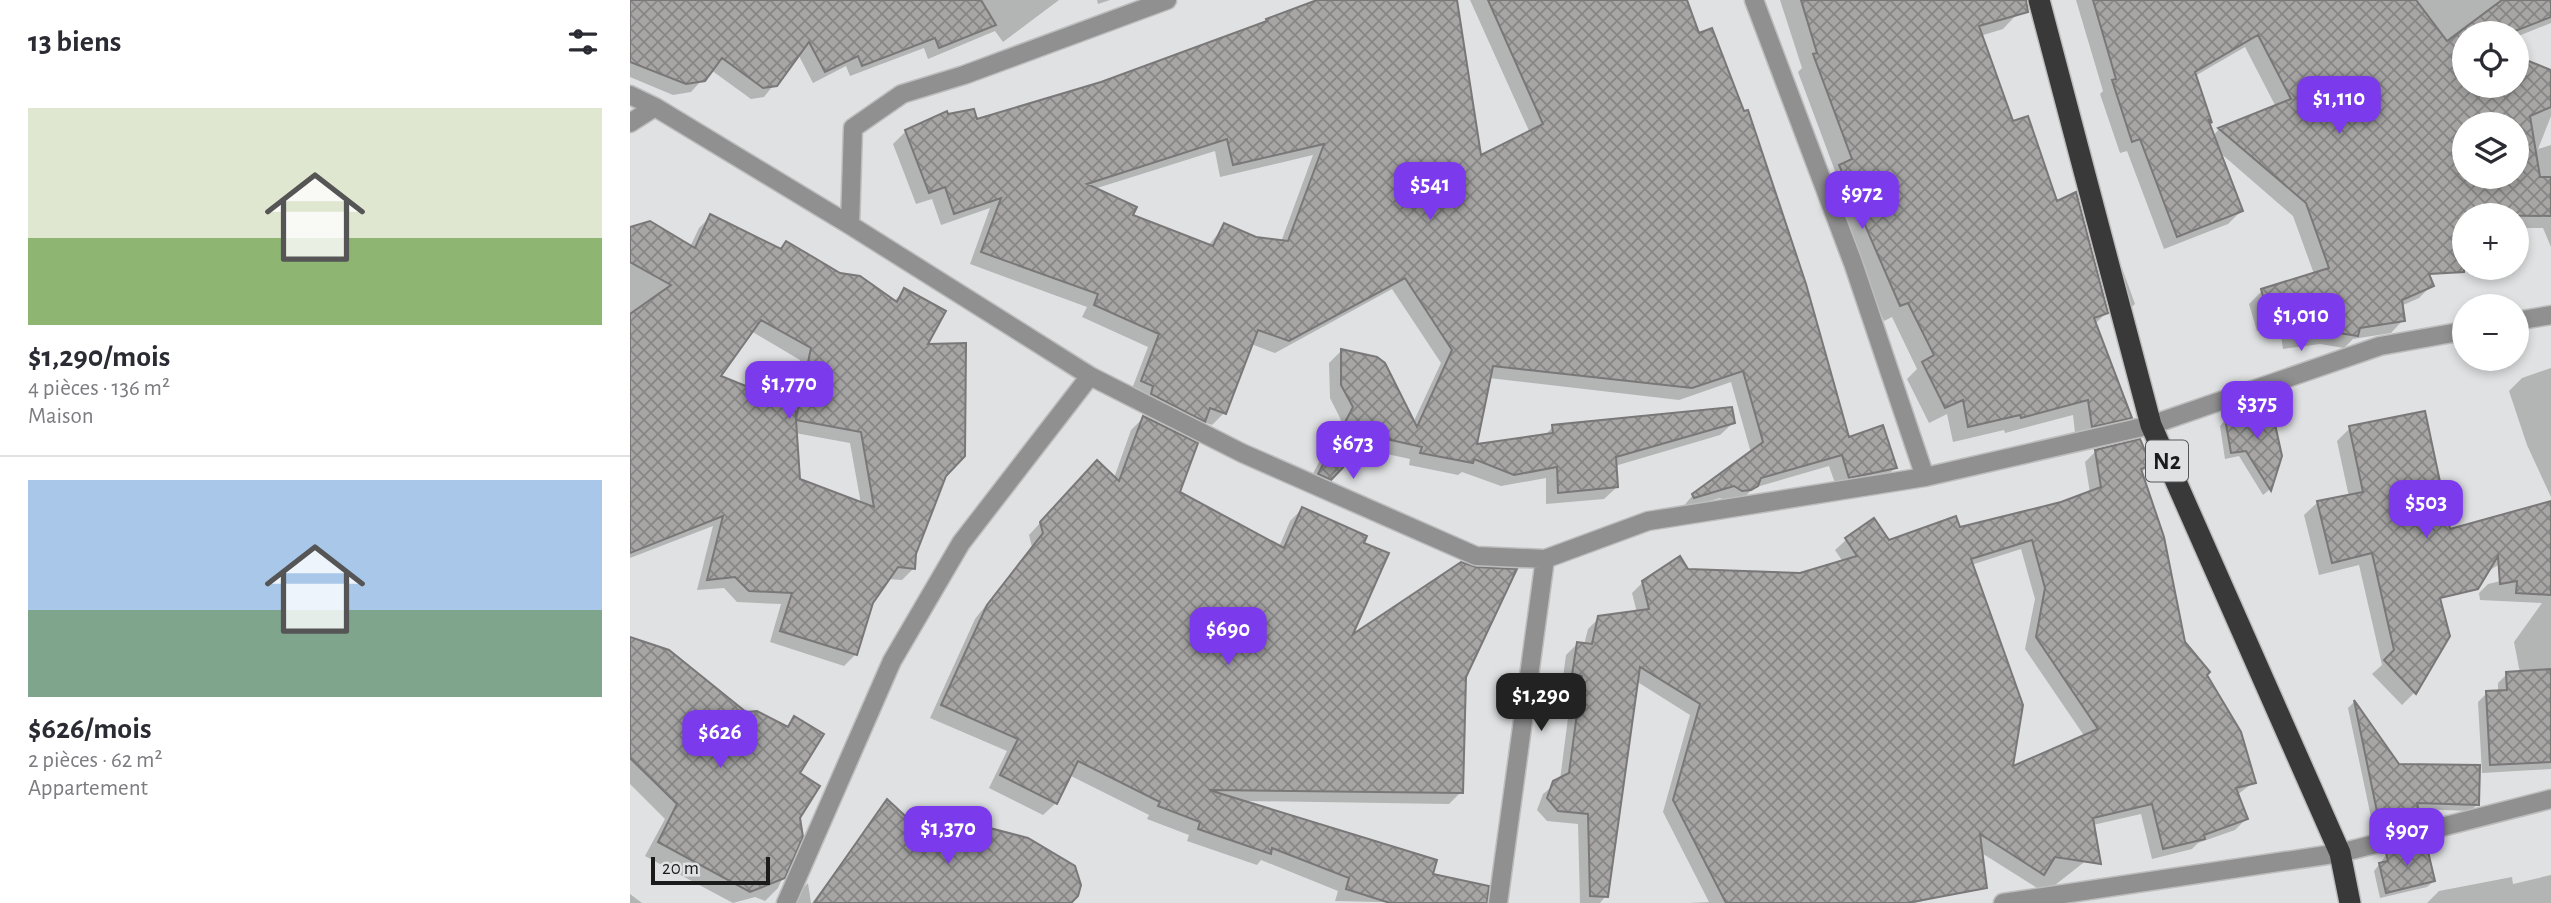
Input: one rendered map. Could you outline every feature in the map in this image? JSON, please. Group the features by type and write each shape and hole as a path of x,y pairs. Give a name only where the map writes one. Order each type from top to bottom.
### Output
{"highway":[{"name":"N2","path":"2039,0 2151,425 2340,853 2350,903"}],"street":[{"path":"850,225 853,128 902,94 964,75 1167,0"},
{"path":"1754,0 1853,263 1925,477"},
{"path":"630,95 655,107 850,225 1090,376 1242,453 1476,556 1545,559 1648,521 1925,477 2151,425 2380,346 2452,333"},
{"path":"630,123 655,107"},
{"path":"2529,319 2551,315"},
{"path":"786,903 891,661 961,542 1090,376"},
{"path":"1498,903 1545,559"},
{"path":"2003,903 2340,853 2551,799"}],"building":[{"path":"630,0 981,0 996,25 939,48 935,38 862,66 858,56 825,72 809,42 777,86 763,88 722,58 705,81 686,84 630,62"},
{"path":"1317,0 1457,0 1481,155 1543,124 1488,0 1687,0 1699,33 1712,28 1744,111 1748,110 1806,284 1849,437 1883,425 1897,468 1849,478 1842,455 1761,478 1758,486 1751,490 1742,491 1734,486 1694,498 1692,494 1763,442 1743,371 1692,388 1493,366 1477,444 1553,433 1552,425 1732,407 1735,423 1616,457 1618,487 1558,493 1557,467 1514,475 1474,459 1473,463 1420,453 1422,447 1373,436 1331,480 1318,474 1353,407 1341,385 1341,349 1377,357 1385,363 1417,427 1452,350 1405,278 1289,341 1258,330 1226,414 1210,408 1205,422 1151,394 1153,386 1141,381 1159,334 1094,305 1098,294 981,252 1001,198 954,214 945,187 929,193 905,130 947,111 948,114 974,109 977,119 1101,82 1267,21 1266,19","holes":["1227,139 1233,165 1324,144 1288,241 1256,237 1224,223 1213,246 1133,215 1137,207 1087,184"]},
{"path":"1801,0 2026,0 2028,12 1979,26 2013,121 2028,116 2057,201 2076,192 2108,313 2094,318 2132,418 2092,427 2088,400 2021,418 2020,415 1968,427 1963,400 1945,408 1922,362 1934,355 1908,303 1900,306 1839,165 1852,159 1813,54 1817,53"},
{"path":"2093,0 2416,0 2447,41 2452,37 2452,98 2529,98 2529,61 2551,70 2551,107 2530,116 2540,177 2551,177 2551,216 2529,216 2529,203 2452,203 2452,273 2429,274 2434,286 2402,300 2405,321 2360,328 2358,336 2333,332 2295,337 2293,316 2269,319 2261,289 2329,268 2306,203 2218,128 2291,99 2258,35 2195,72 2212,123 2208,119 2243,211 2177,237 2140,139 2132,142 2112,80 2116,79"},
{"path":"2502,0 2551,0 2551,17 2529,26 2529,21 2474,21"},
{"path":"710,214 781,249 786,241 840,273 860,276 897,302 904,288 946,311 928,344 966,343 965,456 946,476 916,554 915,569 898,567 873,603 857,655 780,631 792,593 749,591 735,577 707,580 723,516 630,553 630,314 671,285 630,262 630,227 650,221 695,248","holes":["761,320 811,348 796,419 795,406 721,376","796,420 861,432 874,507 800,479"]},
{"path":"2271,406 2282,456 2271,491 2246,451 2231,453 2225,418"},
{"path":"2425,411 2450,529 2551,501 2551,595 2516,593 2517,581 2500,584 2498,556 2478,589 2440,598 2450,636 2416,694 2384,660 2394,650 2372,553 2332,563 2317,501 2363,492 2349,426"},
{"path":"1143,416 1198,443 1180,492 1284,548 1302,507 1367,536 1364,543 1389,553 1353,634 1461,562 1476,567 1517,569 1466,677 1463,793 1209,790 1437,860 1433,874 1489,886 1487,903 1390,903 1346,889 1349,878 1272,848 1271,854 1198,829 1200,822 1158,806 1160,802 1078,761 1057,804 1000,775 1018,739 941,705 987,605 1043,533 1040,522 1097,460 1119,481"},
{"path":"2140,439 2151,465 2141,469 2164,537 2185,642 2210,672 2207,675 2241,732 2256,783 2236,788 2248,819 2204,835 2205,839 2163,849 2152,804 2093,818 2101,864 2055,857 2044,875 1980,834 1987,888 1907,903 1726,903 1673,800 1700,704 1640,667 1608,897 1590,896 1588,814 1558,811 1547,798 1553,781 1569,773 1582,676 1572,675 1577,642 1592,644 1598,616 1649,609 1642,581 1680,556 1688,569 1800,573 1857,556 1845,538 1874,518 1889,540 1956,516 1960,527 2061,502 2101,487 2095,450","holes":["2032,540 2045,588 2036,637 2098,729 2013,766 2023,705 1971,559"]},
{"path":"630,637 669,650 746,712 757,711 788,727 794,716 824,734 800,773 820,786 800,818 803,837 785,878 750,892 658,842 677,804 630,758"},
{"path":"2551,669 2551,762 2490,765 2486,691 2507,690 2506,672"},
{"path":"2354,700 2399,764 2480,765 2479,805 2417,803 2421,821 2381,831"},
{"path":"887,799 930,839 936,814 1028,838 1075,866 1081,885 1078,896 1071,903 814,903"},
{"path":"2426,843 2435,881 2386,893 2379,863 2388,861 2386,853"}]}
